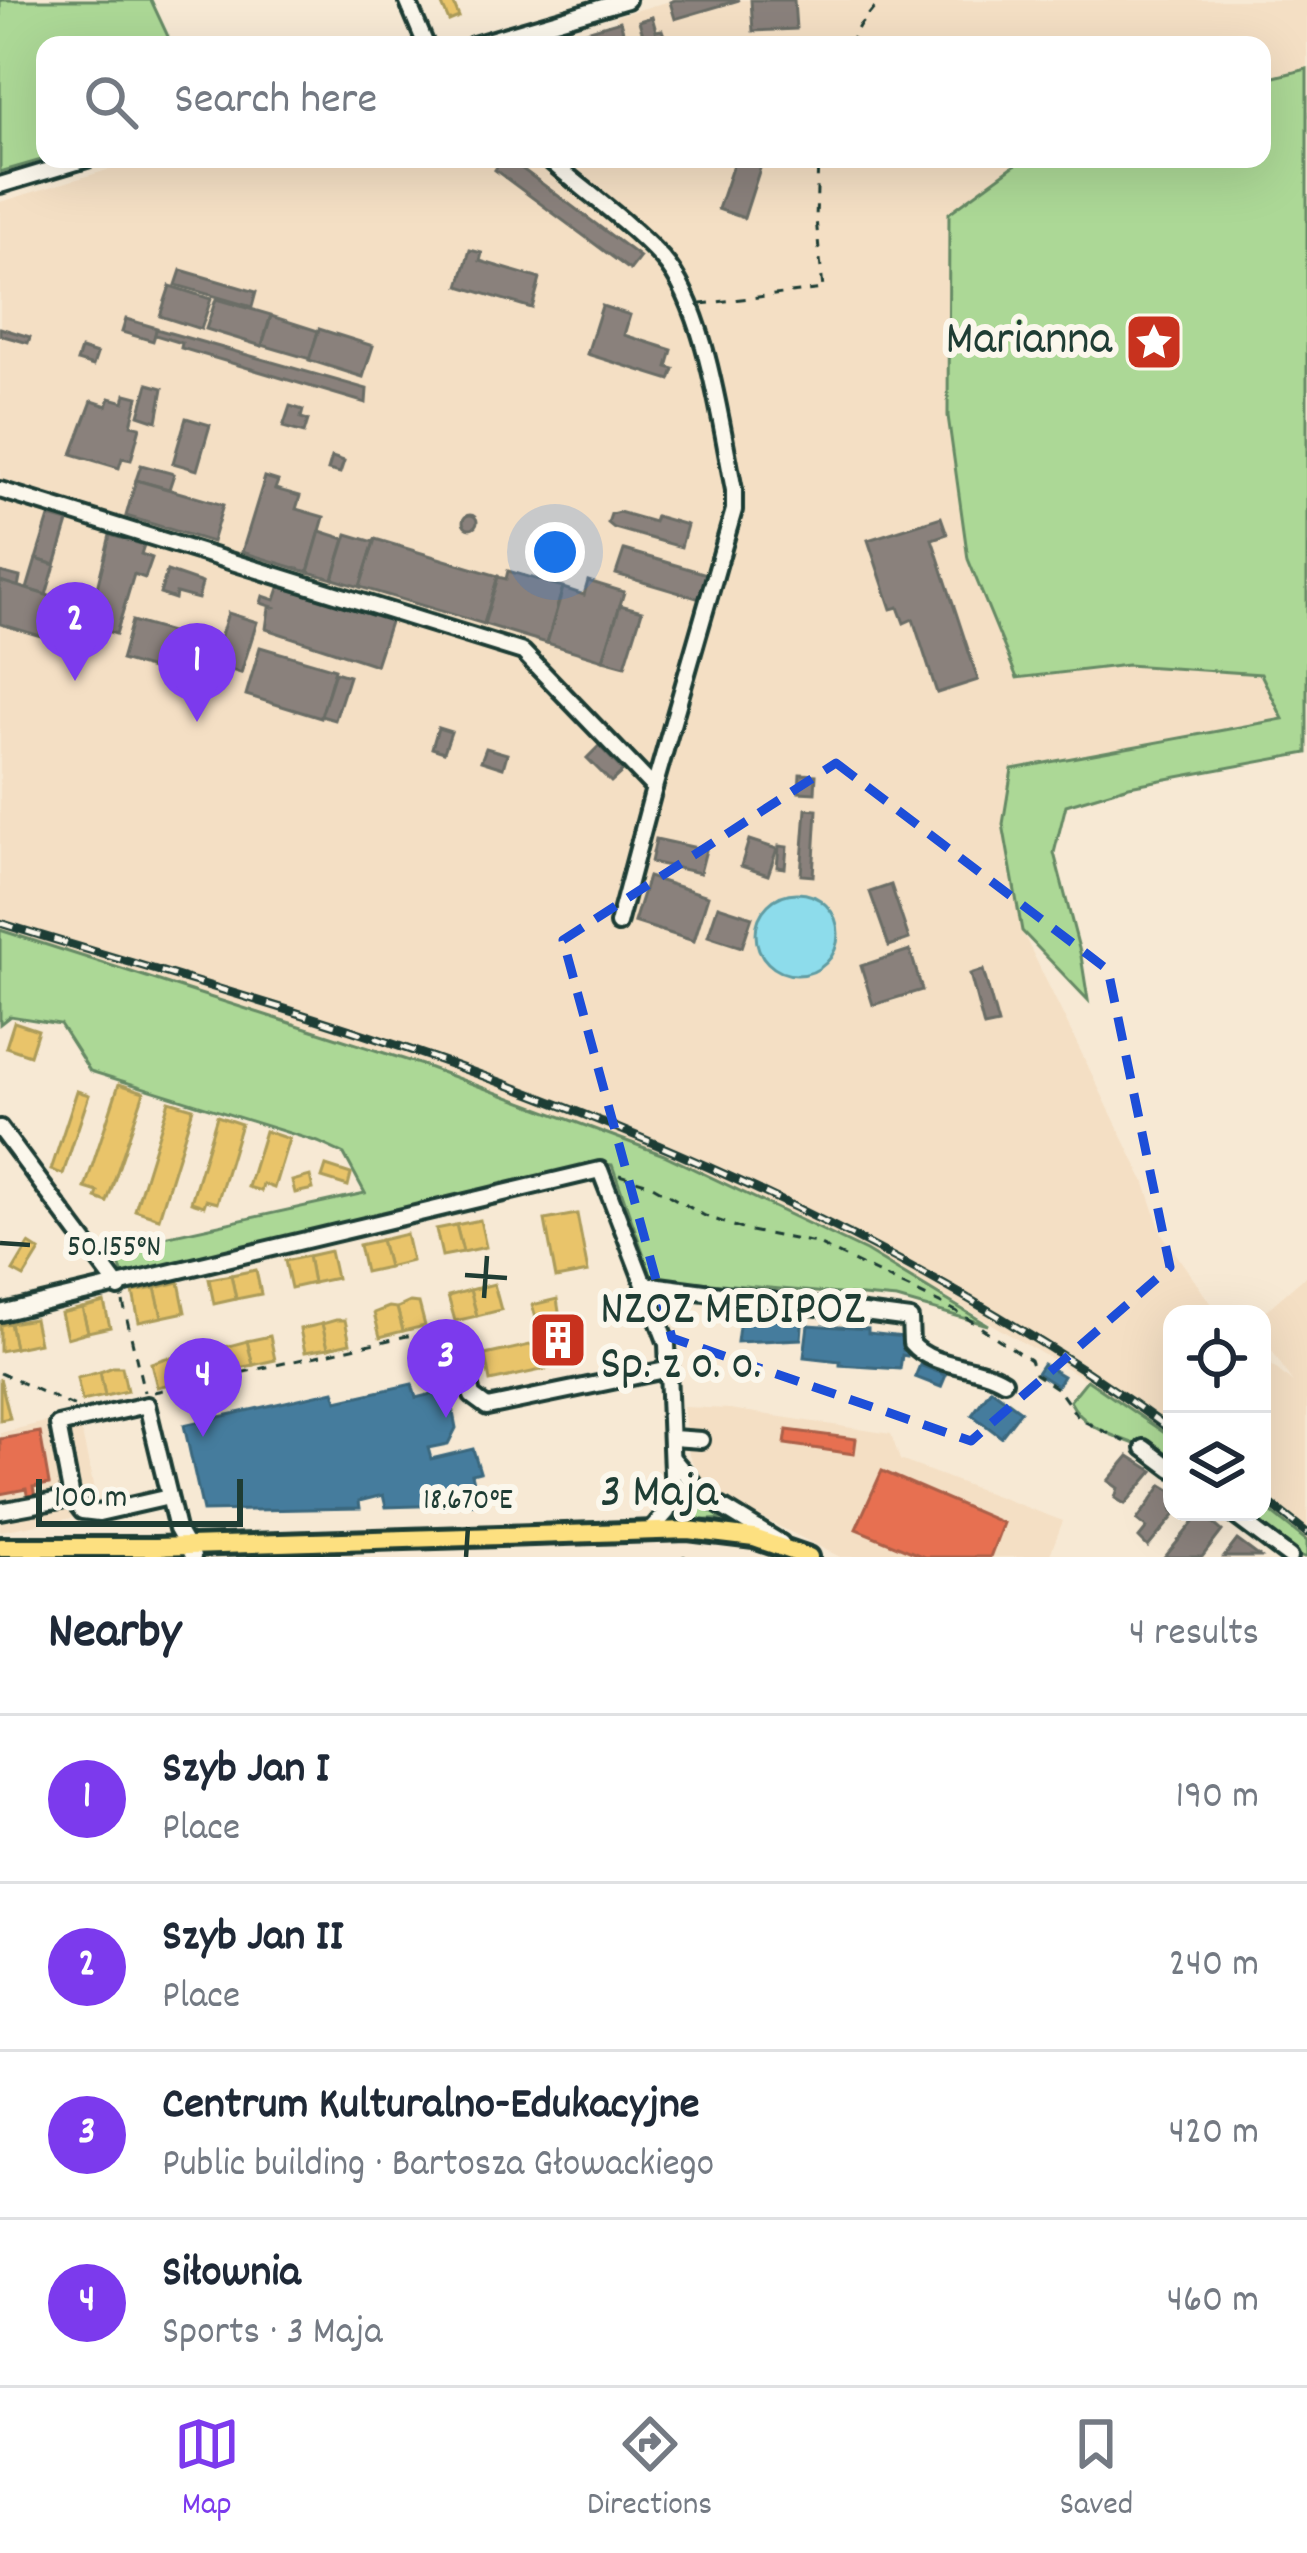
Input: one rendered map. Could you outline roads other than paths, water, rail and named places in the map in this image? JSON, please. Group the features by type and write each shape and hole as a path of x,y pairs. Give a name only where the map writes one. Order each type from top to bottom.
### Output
{"main road":[{"name":"3 Maja","path":"0,1546 189,1552 719,1531 809,1557"}],"street":[{"path":"407,0 422,36"},
{"path":"504,36 627,0"},
{"path":"0,184 56,168"},
{"path":"558,168 665,260 708,358 734,490 734,510 618,924"},
{"path":"0,490 523,652 654,788"},
{"path":"0,1129 119,1288"},
{"path":"0,1313 600,1170 667,1344 672,1502 650,1531"},
{"path":"644,1284 910,1319 911,1343 922,1356 987,1370 1004,1382"},
{"path":"463,1354 472,1396 487,1407 670,1369"},
{"path":"169,1497 99,1513 82,1511 72,1498 58,1425 148,1406 177,1529 189,1552"},
{"path":"673,1438 701,1439"},
{"path":"1144,1448 1163,1462"},
{"path":"674,1459 704,1496 791,1549"},
{"path":"0,1511 72,1498"},
{"path":"1242,1521 1291,1557"}],"water":[{"path":"797,893 826,905 838,934 826,963 797,975 768,963 756,934 768,905"}],"railway":[{"path":"0,923 419,1053 659,1145 925,1274 1010,1323 1163,1425"},
{"path":"1271,1504 1307,1533"}],"place":[{"name":"Marianna","path":"1154,342"},
{"name":"Szyb Jan II","path":"75,681"},
{"name":"Szyb Jan I","path":"197,722"},
{"name":"NZOZ MEDIPOZ Sp. z o. o.","path":"558,1340"},
{"name":"Centrum Kulturalno-Edukacyjne","path":"446,1418"},
{"name":"Siłownia","path":"203,1437"}]}
